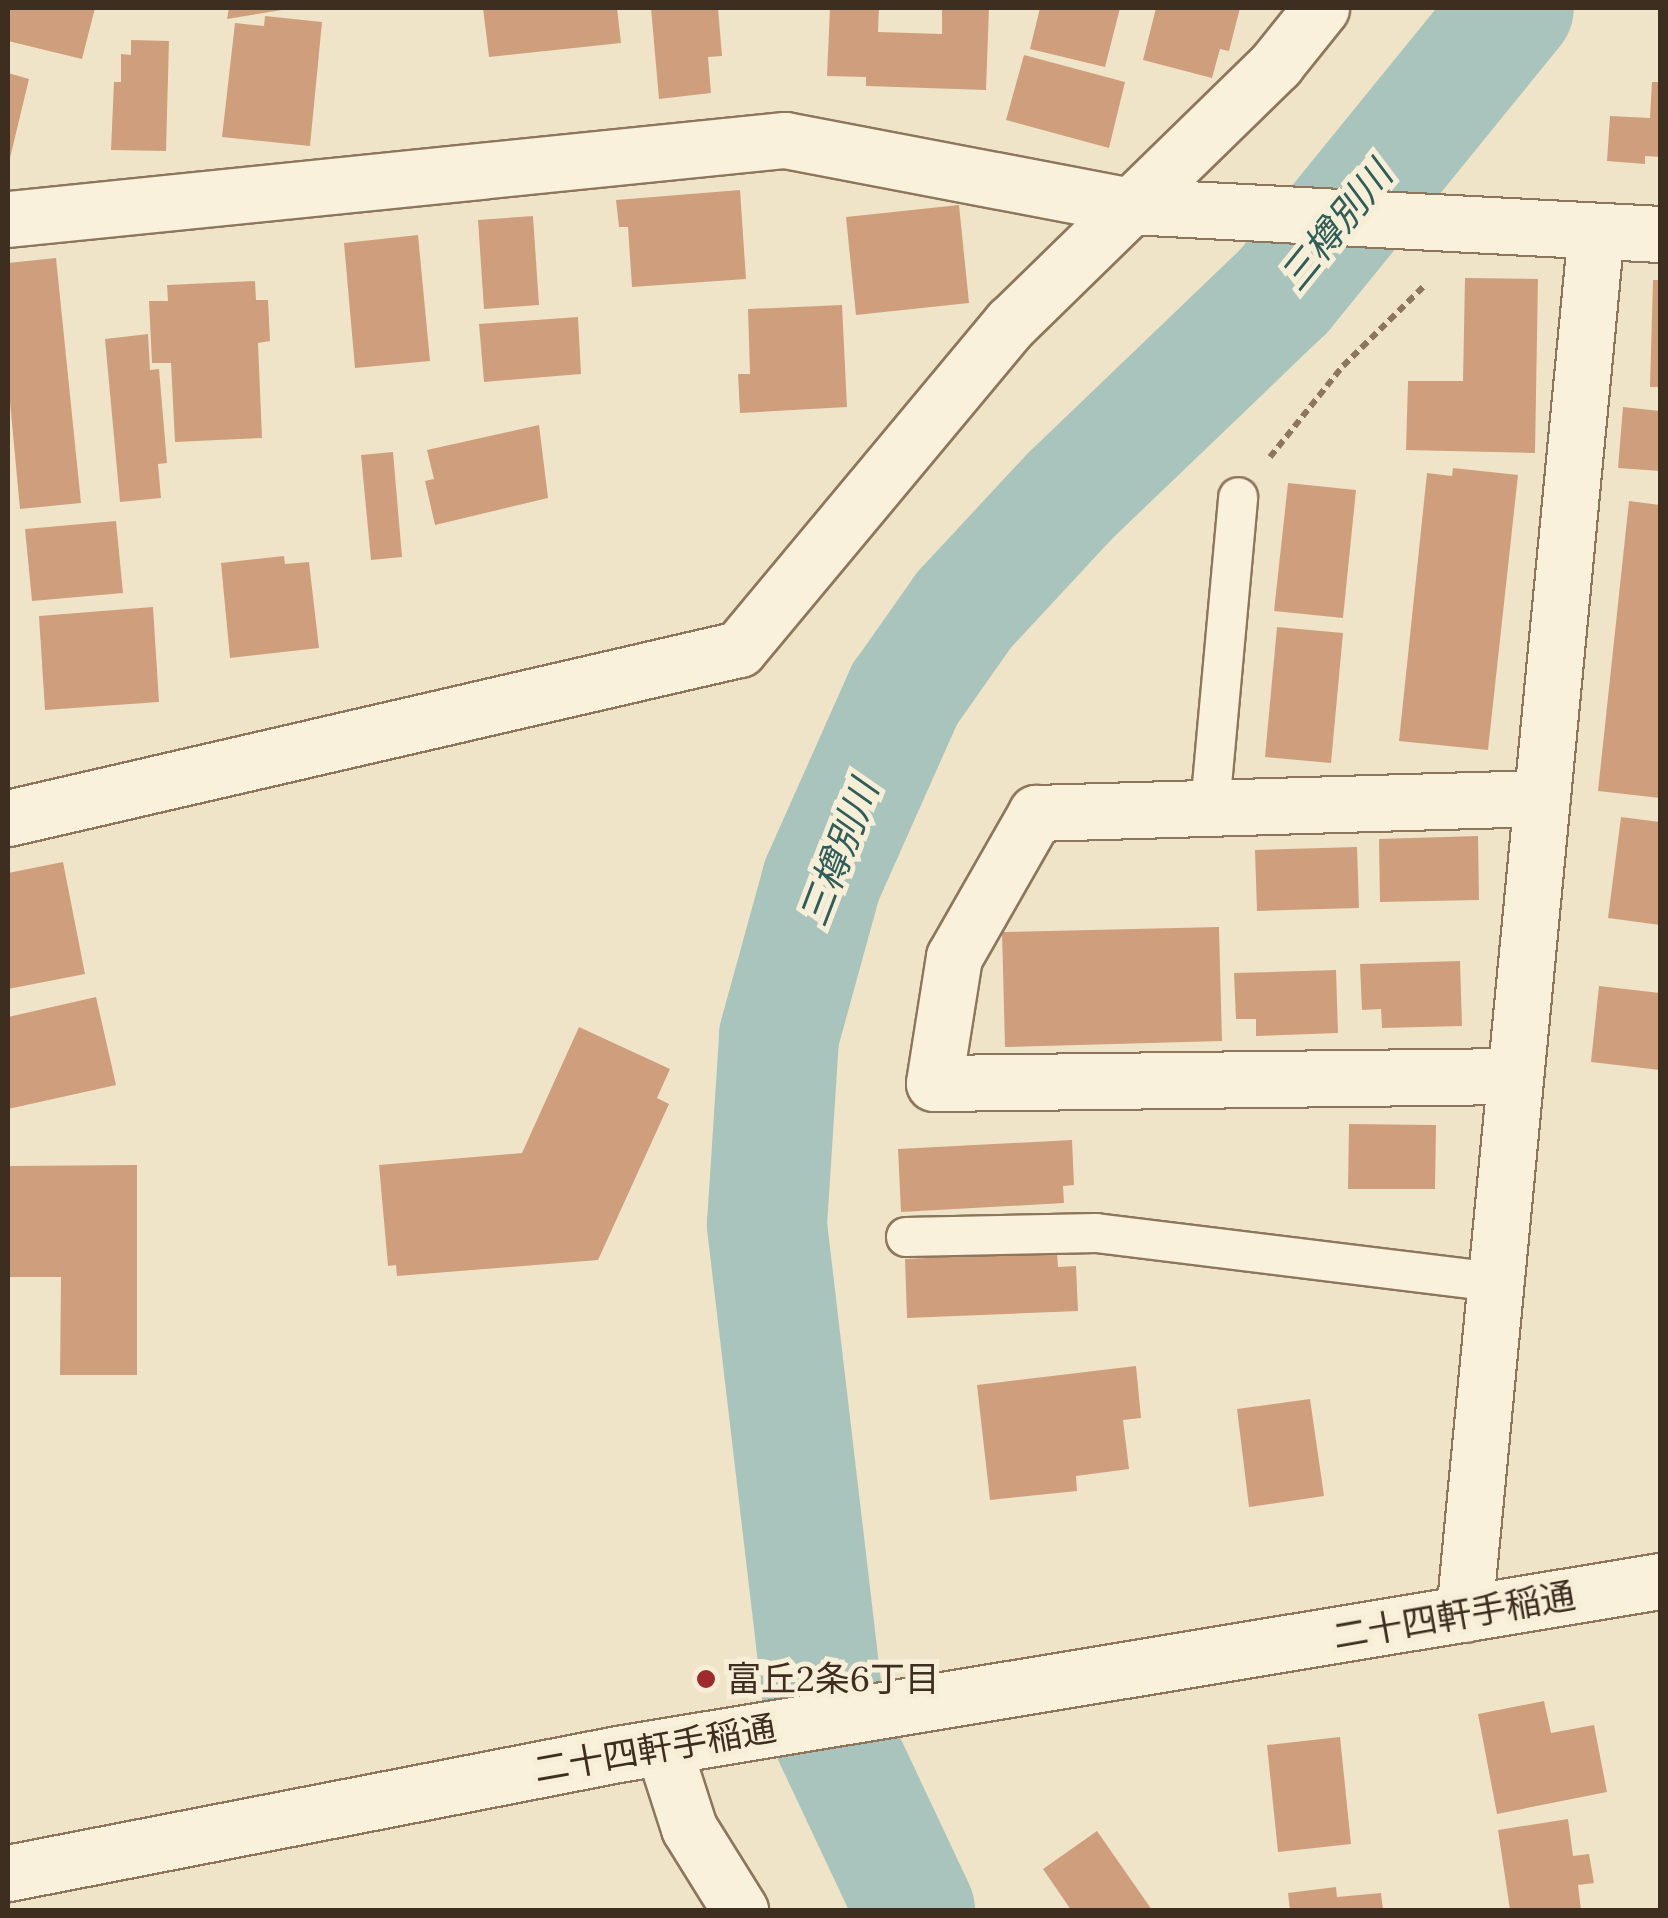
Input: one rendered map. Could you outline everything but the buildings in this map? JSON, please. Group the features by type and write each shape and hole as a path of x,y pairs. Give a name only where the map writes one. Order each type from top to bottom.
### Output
{"street":[{"path":"8,818 739,649 1011,323 1276,64 1321,8"},
{"path":"8,219 785,140 1130,206 1660,234"},
{"path":"1464,1614 1596,231"},
{"path":"1515,1076 934,1083 954,957 1036,812 1542,798"},
{"name":"二十四軒手稲通","path":"8,1873 763,1730 1464,1614 1659,1593"},
{"path":"663,1747 689,1828 740,1910"}],"lane":[{"path":"1210,807 1238,497"},
{"path":"906,1237 1096,1233 1496,1282"}],"path":[{"path":"1238,497 1344,366 1481,227"}],"waterway":[{"name":"三樽別川","path":"915,1910 825,1719 767,1224 779,1036 822,880 905,694 964,610 1071,495 1283,292 1514,8"}],"place":[{"name":"富丘2条6丁目","path":"706,1679"}]}
